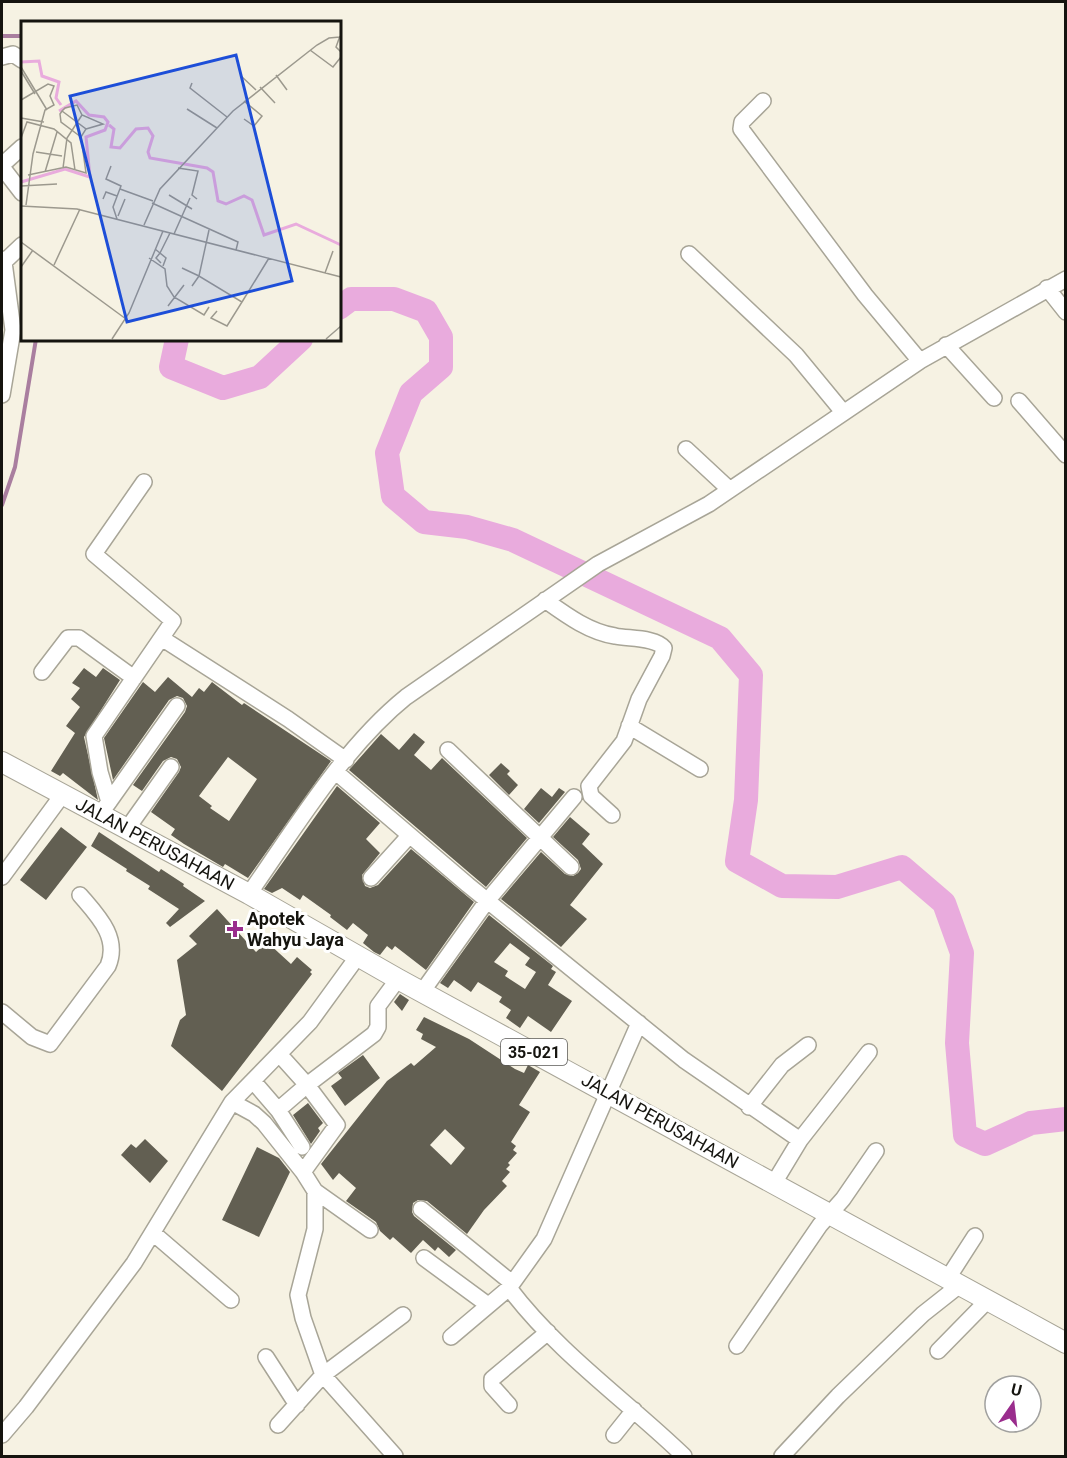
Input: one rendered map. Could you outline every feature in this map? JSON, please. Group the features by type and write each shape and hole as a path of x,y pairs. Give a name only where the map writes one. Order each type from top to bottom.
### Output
{"main road":[{"name":"JALAN PERUSAHAAN","path":"2,762 63,794 105,808 127,829 1065,1343"}],"street":[{"path":"2,57 13,54 21,59"},
{"path":"763,101 742,122 741,129 865,295 920,361"},
{"path":"21,148 2,166 21,192"},
{"path":"2,395 7,329 2,260 21,246"},
{"path":"689,254 796,355 843,412"},
{"path":"249,894 346,760 401,701 598,564 673,525 920,361 1065,279"},
{"path":"1047,288 1065,312"},
{"path":"946,345 994,398"},
{"path":"1019,401 1065,454"},
{"path":"686,449 729,489"},
{"path":"105,808 94,739 163,639 173,620 94,554 144,482"},
{"path":"545,600 593,630 613,636 658,642 663,648 662,656 639,699 622,745 589,786 591,796 612,815"},
{"path":"42,672 68,638 75,636 134,678"},
{"path":"163,639 288,719 346,760"},
{"path":"105,808 177,706"},
{"path":"629,726 700,768"},
{"path":"448,750 571,867"},
{"path":"127,829 171,767"},
{"path":"337,773 487,901 639,1023 749,1107 800,1140"},
{"path":"2,877 63,794"},
{"path":"422,992 487,901 574,797"},
{"path":"371,878 409,836"},
{"path":"2,1012 32,1037 50,1044 108,966 111,955 107,927 80,895"},
{"path":"2,1435 26,1407 127,1272 232,1102 310,1022 358,956"},
{"path":"278,1110 374,1034 378,1027 378,1006 398,979"},
{"path":"450,1337 511,1286 544,1239 607,1091 639,1023"},
{"path":"749,1107 782,1065 808,1045"},
{"path":"774,1183 800,1140 869,1052"},
{"path":"280,1055 307,1085 337,1125 303,1172"},
{"path":"253,1081 278,1110 302,1147"},
{"path":"232,1102 260,1118 303,1172 315,1191 370,1230"},
{"path":"737,1346 876,1151"},
{"path":"315,1191 315,1229 298,1295 323,1375 395,1456"},
{"path":"421,1209 511,1286 526,1310 548,1332 684,1456"},
{"path":"153,1233 231,1300"},
{"path":"782,1456 838,1396 954,1281 975,1236"},
{"path":"424,1258 488,1305"},
{"path":"938,1352 988,1300"},
{"path":"278,1425 323,1375 403,1315"},
{"path":"509,1405 492,1386 492,1378 548,1332"},
{"path":"266,1357 297,1405"},
{"path":"614,1434 634,1410"}],"building":[{"path":"84,668 96,677 103,668 120,680 84,737 98,800 63,773 60,776 51,771 75,733 66,726 80,707 71,699 80,688 72,683"},
{"path":"168,677 192,697 199,688 204,692 212,682 242,705 244,703 331,761 248,878 225,864 223,867 184,844 171,835 175,829 151,812 179,772 181,767 177,759 171,757 163,761 142,791 133,785 185,712 187,706 183,698 177,696 169,700 113,780 104,738 143,682 155,692","holes":["228,757 257,779 229,821 210,808 212,806 199,796"]},
{"path":"414,733 425,742 414,755 431,770 442,758 527,838 486,887 349,770 381,734 399,750"},
{"path":"501,763 510,771 507,774 518,785 509,795 489,775"},
{"path":"337,786 380,823 366,839 380,853 362,875 365,886 370,888 378,885 411,849 474,902 426,970 395,946 392,950 387,946 380,955 374,952 363,943 368,935 353,923 347,930 303,895 300,900 282,888 272,893 264,889"},
{"path":"541,788 552,797 559,788 565,792 539,823 524,809"},
{"path":"570,817 590,834 582,844 603,864 570,905 587,919 561,947 501,899 541,852 565,874 573,876 578,873 581,869 578,860 553,837"},
{"path":"61,827 87,847 46,900 20,880"},
{"path":"99,832 159,872 161,869 205,901 170,927 166,923 179,909 148,889 150,886 126,871 127,869 91,846"},
{"path":"217,909 256,952 267,942 291,964 297,957 312,970 310,972 312,974 222,1091 171,1046 180,1020 186,1015 177,960 197,944 189,936"},
{"path":"489,915 553,966 551,969 556,972 548,985 572,1001 551,1032 528,1016 520,1028 506,1018 511,1010 499,1002 502,997 478,982 471,992 454,980 448,988 440,983","holes":["510,943 530,958 525,965 536,972 525,989 505,976 508,971 494,962"]},
{"path":"400,994 409,1000 402,1011 394,1002"},
{"path":"424,1017 469,1039 515,1069 524,1073 528,1065 540,1072 519,1105 530,1112 511,1142 516,1146 513,1150 517,1153 508,1163 510,1165 506,1169 510,1172 502,1181 507,1186 484,1210 467,1234 427,1201 418,1200 413,1203 414,1216 456,1250 449,1257 438,1247 435,1251 423,1240 411,1253 393,1237 390,1240 380,1231 376,1222 346,1201 356,1188 339,1173 333,1180 321,1164 387,1081 411,1063 414,1066 436,1047 421,1039 423,1034 416,1030","holes":["445,1129 465,1148 451,1165 430,1145"]},
{"path":"363,1055 380,1078 345,1106 331,1086 342,1078 338,1073"},
{"path":"308,1103 323,1123 318,1128 320,1131 311,1144 293,1115"},
{"path":"145,1139 168,1161 150,1183 121,1155 131,1144 136,1148"},
{"path":"257,1147 279,1158 290,1172 259,1237 222,1220"}],"waterway":[{"path":"2,36 21,36"},
{"path":"340,307 351,299 394,299 426,311 441,337 441,367 411,393 387,453 393,496 424,522 467,527 513,540 720,638 751,675 746,800 737,861 782,886 837,887 902,867 944,903 962,953 957,1043 965,1135 985,1144 1031,1123 1066,1119"},
{"path":"2,505 15,467 36,340"},
{"path":"177,340 171,367 223,388 260,377 300,340"}],"place":[{"name":"Apotek Wahyu Jaya","path":"235,929"}]}
